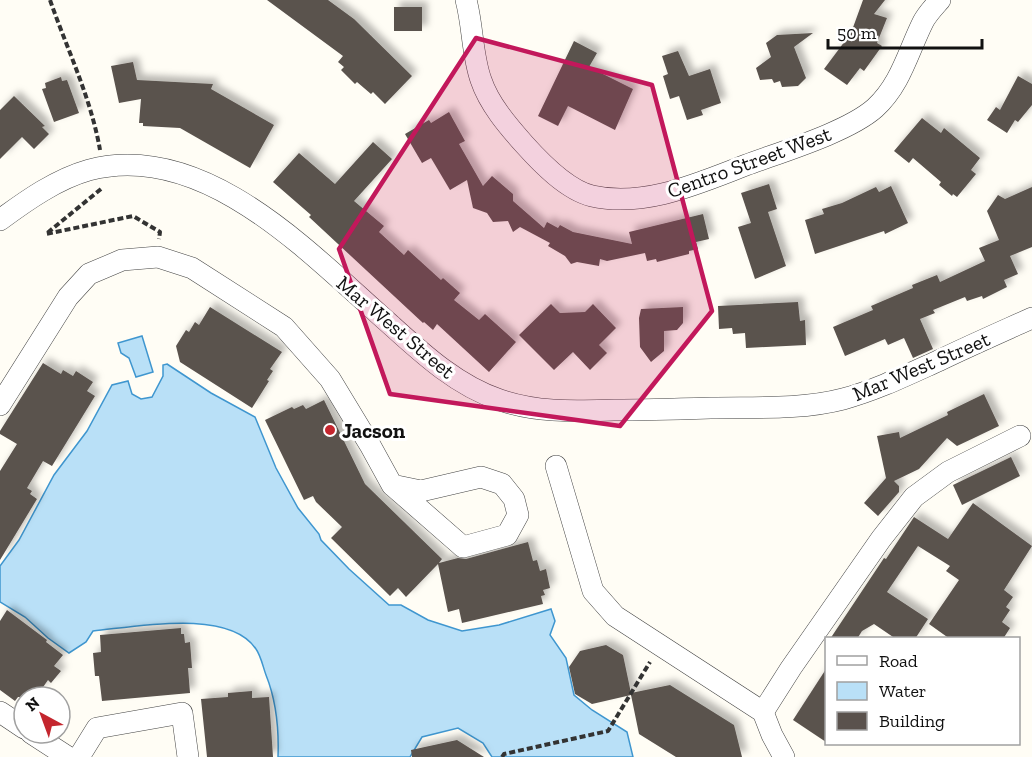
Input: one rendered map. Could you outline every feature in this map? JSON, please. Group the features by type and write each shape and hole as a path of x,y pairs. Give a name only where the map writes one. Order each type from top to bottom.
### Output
{"street":[{"name":"Centro Street West","path":"466,0 481,81 494,106 515,134 537,159 562,180 590,196 621,200 655,195 702,182 848,126 874,109 896,84 924,20 939,0"},
{"name":"Mar West Street","path":"0,220 17,207 68,178 103,167 120,165 162,167 201,180 236,198 294,241 442,368 482,393 530,408 562,411 685,409 787,406 838,400 888,383 1032,318"},
{"path":"0,405 68,297 90,274 122,260 158,257 192,268 284,327 330,379 392,485 463,547 507,535 518,514 514,499 501,484 481,477 421,491 392,485"},
{"path":"763,712 881,539 914,497 948,472 1020,436"},
{"path":"556,466 594,591 615,616 763,712 784,757"},
{"path":"79,757 97,728 182,713 188,757"},
{"path":"50,745 68,757"}],"path":[{"path":"50,0 61,34 72,56 97,132 103,167 103,188 46,234 133,216 160,232 158,257"},
{"path":"502,757 504,754 608,730 660,646"}],"highlighted area":[{"path":"476,38 652,85 712,311 620,426 390,394 339,249"}],"water":[{"path":"142,336 153,372 136,377 129,358 121,353 118,343"},
{"path":"167,364 211,393 255,417 276,468 298,508 319,534 321,540 389,605 401,605 428,620 462,631 499,625 551,609 555,621 550,635 566,658 574,695 592,710 627,732 633,757 492,757 483,743 458,728 422,737 410,757 278,757 276,715 272,695 261,658 256,649 243,636 225,628 204,624 132,626 93,631 86,642 69,653 25,617 0,602 0,566 19,540 54,475 87,431 112,385 128,381 132,394 141,399 152,397 163,376 163,365"}],"building":[{"path":"267,0 328,0 354,19 412,76 385,104 373,92 371,94 357,82 355,84 341,70 344,67 338,62 343,56"},
{"path":"863,0 885,0 874,14 887,18 877,43 882,46 864,71 860,68 847,85 824,69 851,33"},
{"path":"394,7 422,7 422,31 394,31"},
{"path":"813,33 794,47 806,78 798,86 782,87 780,81 774,83 772,79 760,80 756,68 771,57 766,43 777,35"},
{"path":"574,41 597,53 589,67 633,89 615,130 568,106 558,126 538,116"},
{"path":"678,51 689,76 710,69 721,103 701,110 703,115 687,120 679,96 670,99 663,76 668,74 662,56"},
{"path":"133,62 137,80 213,84 211,89 274,125 250,168 180,128 143,126 143,123 139,123 141,99 119,103 111,66"},
{"path":"1018,76 1032,84 1032,105 1018,122 1015,120 1007,133 987,120 996,107 1000,110"},
{"path":"61,77 62,81 67,80 79,113 54,122 42,89 46,88 45,83"},
{"path":"14,96 45,126 42,127 49,134 34,149 22,137 0,159 0,110"},
{"path":"449,112 465,141 459,144 483,186 492,176 513,194 513,201 544,228 547,222 558,228 560,225 573,232 632,244 629,232 703,214 709,239 696,242 698,249 689,251 689,254 657,262 656,259 647,261 645,253 607,261 600,259 599,266 577,262 571,264 565,256 548,246 550,243 520,227 513,232 508,221 493,222 487,213 473,208 467,180 450,190 431,158 422,163 405,134"},
{"path":"922,118 941,133 944,128 980,158 971,170 976,174 957,197 953,194 952,196 939,185 941,182 913,158 909,163 894,151"},
{"path":"373,142 392,159 354,201 384,226 379,232 404,255 408,250 441,280 443,278 460,293 454,300 479,320 485,314 516,342 489,372 437,324 433,330 423,323 309,217 311,215 273,182 299,153 335,184"},
{"path":"769,184 777,209 768,212 786,266 755,279 738,227 751,223 741,193"},
{"path":"891,186 908,223 885,234 884,231 815,254 805,220 824,214 822,209 842,203 876,187 879,192"},
{"path":"1032,187 1032,247 1010,256 1018,274 1004,280 1007,287 983,299 982,296 967,301 965,297 933,310 935,313 920,319 933,349 913,358 904,338 888,345 885,339 845,356 833,327 873,310 871,306 913,288 912,285 937,275 940,282 985,261 979,248 999,240 987,211 998,195 1005,199"},
{"path":"798,302 800,321 805,320 806,345 746,348 745,333 733,334 732,328 719,329 718,306"},
{"path":"551,304 560,313 585,312 593,304 616,328 599,345 607,353 590,370 573,352 554,370 519,335"},
{"path":"210,307 282,352 270,369 273,371 267,380 269,381 252,408 180,362 176,346 186,330 189,332 195,322 199,325"},
{"path":"683,307 683,323 677,330 664,331 664,351 651,362 640,347 641,309"},
{"path":"43,363 61,374 63,370 73,376 76,371 93,382 87,391 95,396 52,466 43,461 27,488 32,491 30,494 37,499 0,560 0,471 17,444 0,434 0,431"},
{"path":"984,394 999,426 957,446 947,438 919,469 894,481 899,486 899,492 878,516 864,503 886,478 877,436 899,432 900,438 948,415 947,412"},
{"path":"324,400 365,484 442,559 439,563 458,558 466,559 528,542 533,561 537,560 540,571 546,569 550,588 543,590 545,595 541,596 543,604 462,623 459,609 448,612 438,564 406,597 398,588 390,596 331,538 342,527 316,502 313,496 304,500 265,420 292,407 294,409 303,405 306,409"},
{"path":"1011,457 1020,476 962,505 953,485"},
{"path":"973,503 1032,546 1004,590 1013,597 1006,607 1010,610 1002,622 1010,628 1004,637 947,637 929,624 959,580 946,571 950,566 918,546 887,592 928,619 916,637 893,637 874,624 862,631 858,637 831,637 914,517 948,539"},
{"path":"7,610 63,655 54,666 61,671 51,683 48,680 44,685 12,685 12,699 0,690 0,621"},
{"path":"181,628 185,643 190,642 192,668 188,668 190,693 102,701 99,676 95,676 93,653 101,652 100,635"},
{"path":"606,645 623,655 631,693 670,685 734,725 742,757 676,757 639,734 631,695 592,704 575,694 569,667 580,651"},
{"path":"825,671 825,741 793,720"},
{"path":"252,691 252,698 269,697 273,757 207,757 201,699 228,697 228,693"},
{"path":"457,740 484,757 412,757 411,750"}],"place":[{"name":"Jacson","path":"330,430"}]}
